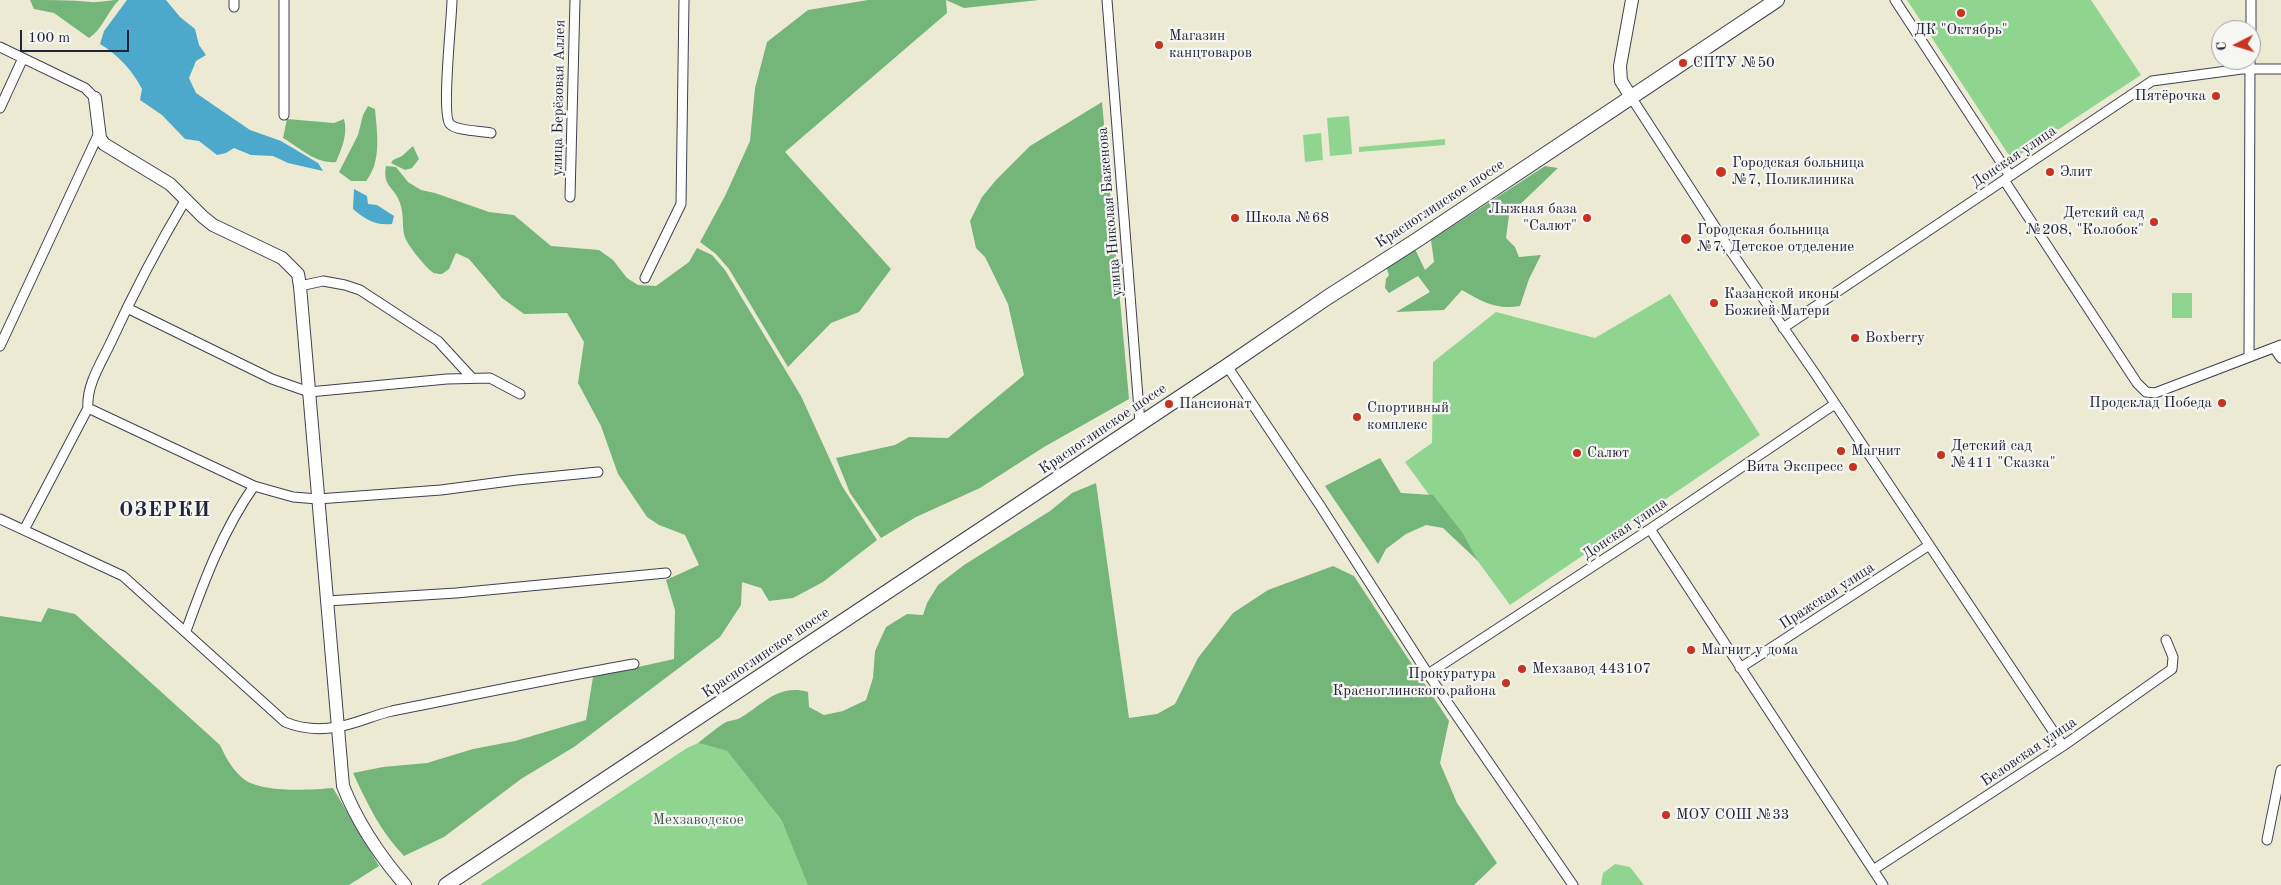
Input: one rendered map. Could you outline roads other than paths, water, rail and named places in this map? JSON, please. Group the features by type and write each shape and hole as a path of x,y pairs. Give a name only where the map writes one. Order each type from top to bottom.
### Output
{"main road":[{"name":"Красноглинское шоссе","path":"446,885 1140,422 1227,366 1328,296 1417,240 1777,0"}],"street":[{"path":"284,0 284,115"},
{"path":"452,0 447,120 451,126 457,128 492,132"},
{"name":"улица Берёзовая Аллея","path":"570,197 574,0"},
{"path":"645,278 681,204 684,0"},
{"name":"улица Николая Баженова","path":"1107,0 1140,422"},
{"path":"1632,0 1620,66 1621,81 1783,328 1836,404 1928,546 2063,746"},
{"path":"1895,0 2137,383 2146,392 2155,393 2277,346 2281,358"},
{"path":"2251,0 2251,20"},
{"path":"0,47 86,88 95,98 100,133 104,144 170,184 203,217 224,232 282,258 298,274 337,727 344,786 353,810 380,855 405,885"},
{"path":"0,108 23,58"},
{"name":"Донская улица","path":"2261,66 2281,69"},
{"name":"Донская улица","path":"1783,328 2152,80 2213,70"},
{"path":"2249,357 2250,70"},
{"path":"0,346 100,133"},
{"path":"24,530 88,408 91,386 127,308 152,258 186,199"},
{"path":"300,286 323,281 345,284 360,290 438,341 472,378"},
{"path":"127,308 272,379 309,392 490,378 520,394"},
{"path":"1227,366 1321,507 1428,674 1574,885"},
{"name":"Донская улица","path":"1428,674 1650,529 1836,404"},
{"path":"88,408 254,486 293,497 318,499 441,490 598,472"},
{"path":"186,631 204,580 242,503 254,486"},
{"path":"0,519 123,576 285,722 306,729 337,727 391,712 428,706 468,694 515,688 543,680 634,664"},
{"path":"1650,529 1883,885"},
{"name":"Пражская улица","path":"1740,668 1928,546"},
{"path":"327,601 456,593 666,573"},
{"name":"Беловская улица","path":"1874,870 2063,746 2172,669 2173,656 2166,640"},
{"path":"2267,840 2281,770"}],"water":[{"path":"127,0 166,0 180,17 195,29 199,45 206,55 196,61 189,78 196,93 250,130 281,141 318,163 323,171 288,163 273,156 251,155 234,148 226,153 217,155 199,141 185,139 162,115 140,100 142,89 134,76 119,58 100,44 104,31"},
{"path":"354,189 367,196 368,204 377,205 394,216 392,224 380,224 371,221 353,209"}],"place":[{"name":"ДК \"Октябрь\"","path":"1961,13"},
{"name":"Магазин канцтоваров","path":"1159,45"},
{"name":"СПТУ №50","path":"1683,63"},
{"name":"Пятёрочка","path":"2216,96"},
{"name":"Городская больница №7, Поликлиника","path":"1721,172"},
{"name":"Элит","path":"2050,172"},
{"name":"Школа №68","path":"1235,218"},
{"name":"Лыжная база \"Салют\"","path":"1587,218"},
{"name":"Детский сад №208, \"Колобок\"","path":"2154,222"},
{"name":"Городская больница №7, Детское отделение","path":"1686,239"},
{"name":"Казанской иконы Божией Матери","path":"1714,303"},
{"name":"Boxberry","path":"1855,338"},
{"name":"Продсклад Победа","path":"2222,403"},
{"name":"Пансионат","path":"1169,404"},
{"name":"Спортивный комплекс","path":"1357,417"},
{"name":"Магнит","path":"1841,451"},
{"name":"Салют","path":"1577,453"},
{"name":"Детский сад №411 \"Сказка\"","path":"1941,455"},
{"name":"Вита Экспресс","path":"1853,467"},
{"name":"Магнит у дома","path":"1691,650"},
{"name":"Мехзавод 443107","path":"1522,669"},
{"name":"Прокуратура Красноглинского района","path":"1506,683"},
{"name":"МОУ СОШ №33","path":"1666,815"}],"district":[{"name":"ОЗЕРКИ","path":"165,511"}],"park label":[{"name":"Мехзаводское","path":"698,820"}]}
